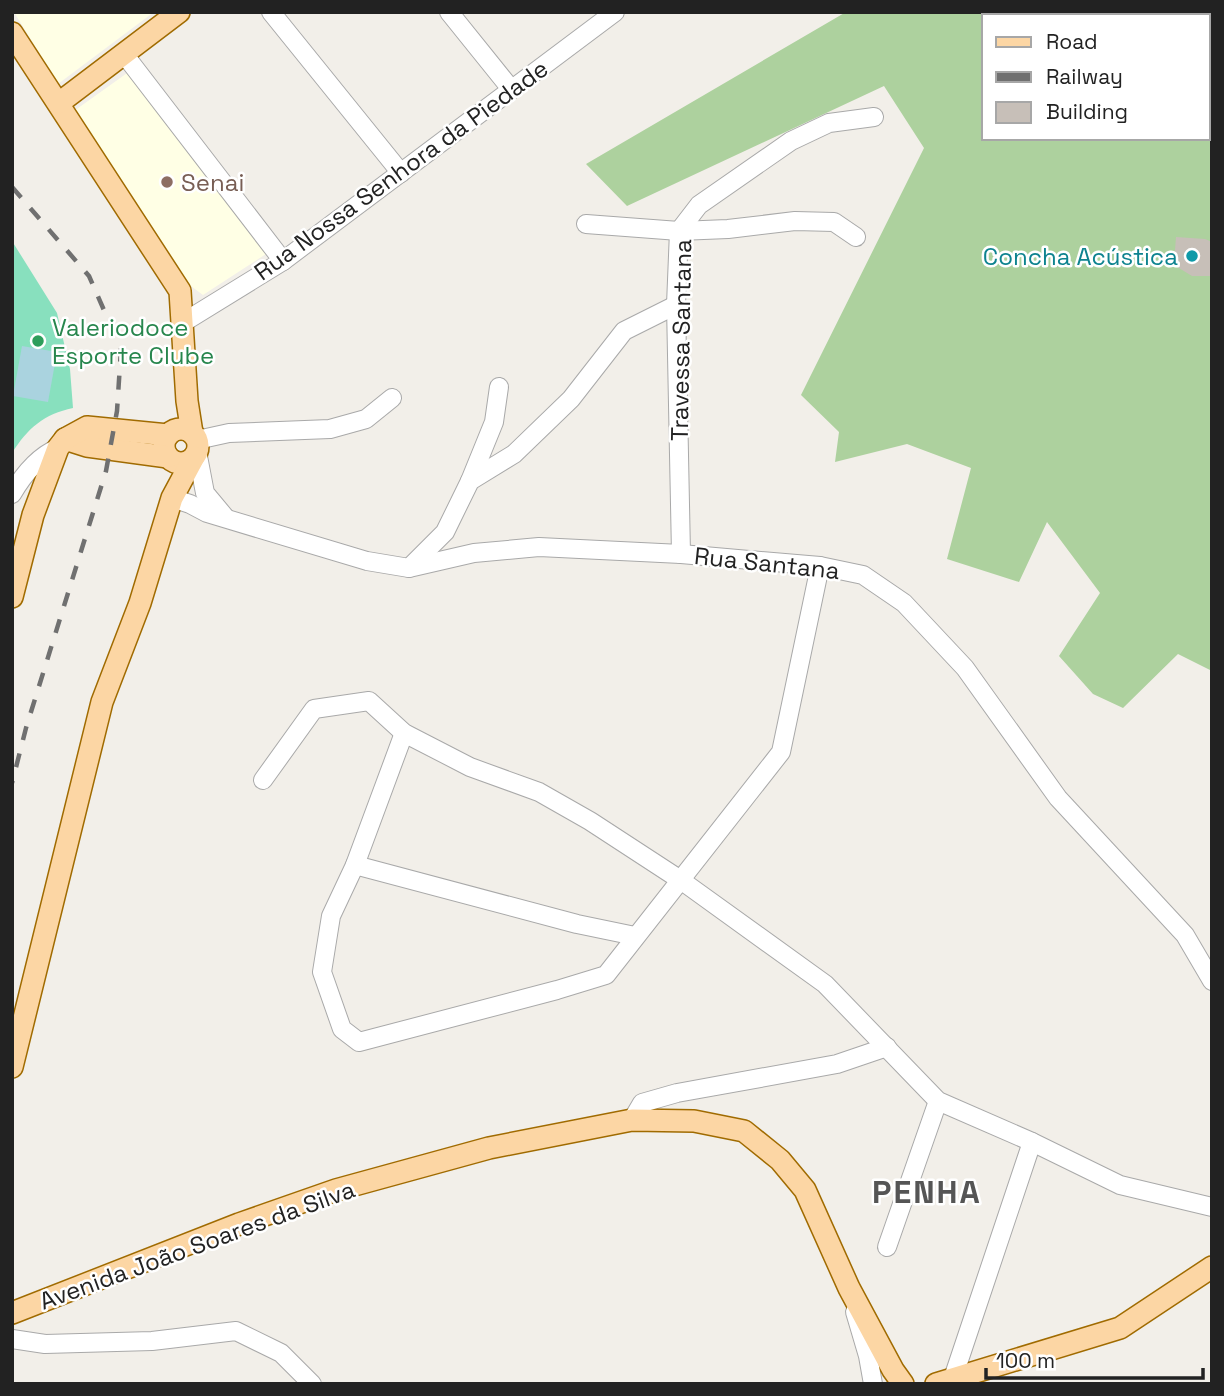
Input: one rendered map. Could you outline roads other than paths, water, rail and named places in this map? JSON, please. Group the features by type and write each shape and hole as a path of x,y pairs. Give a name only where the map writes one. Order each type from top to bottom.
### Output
{"main road":[{"path":"59,103 179,12"},
{"path":"12,33 180,290 187,401 183,445 172,498 140,603 102,702 12,1067"},
{"path":"12,597 33,515 61,444 183,445"},
{"name":"Avenida João Soares da Silva","path":"12,1314 239,1224 337,1190 489,1148 632,1120 694,1121 744,1131 780,1160 805,1191 849,1288 893,1370 904,1384"},
{"path":"945,1381 1120,1328 1211,1274"}],"street":[{"path":"271,12 401,173"},
{"path":"449,12 511,89"},
{"name":"Rua Nossa Senhora da Piedade","path":"184,322 284,261 614,12"},
{"path":"124,54 284,261"},
{"name":"Travessa Santana","path":"681,554 676,304 679,231 699,205 790,141 829,123 874,117"},
{"path":"586,224 679,231 728,229 795,220 834,222 856,237"},
{"path":"470,481 514,454 571,399 624,331 676,304"},
{"path":"409,568 445,532 495,422 499,387"},
{"path":"225,517 205,493 183,445 229,433 330,429 366,419 392,398"},
{"path":"12,494 20,480 43,454 61,444"},
{"name":"Rua Santana","path":"172,498 207,513 367,561 409,568 474,553 540,547 821,565 863,575 904,603 965,668 1058,798 1185,935 1212,981"},
{"path":"404,733 355,865 331,916 322,972 342,1029 359,1042 606,975 781,752 821,565"},
{"path":"262,779 314,709 369,701 404,733 471,767 539,792 590,821 682,881 825,984 937,1101 1032,1142 1120,1185 1212,1207"},
{"path":"355,865 577,924 635,936"},
{"path":"632,1120 642,1103 677,1093 837,1064 887,1047"},
{"path":"887,1247 937,1101"},
{"path":"945,1381 1032,1142"},
{"path":"849,1288 869,1356 873,1384"},
{"path":"14,1338 45,1344 138,1341 236,1331 281,1353 312,1384"}],"water":[{"path":"22,346 57,352 48,402 13,396"}],"railway":[{"path":"12,187 89,276 121,349 117,411 106,471 26,728 12,783"}],"place":[{"name":"Senai","path":"167,182"},
{"name":"Concha Acústica","path":"1192,256"},
{"name":"Valeriodoce Esporte Clube","path":"38,341"}],"district":[{"name":"PENHA","path":"927,1192"}]}
